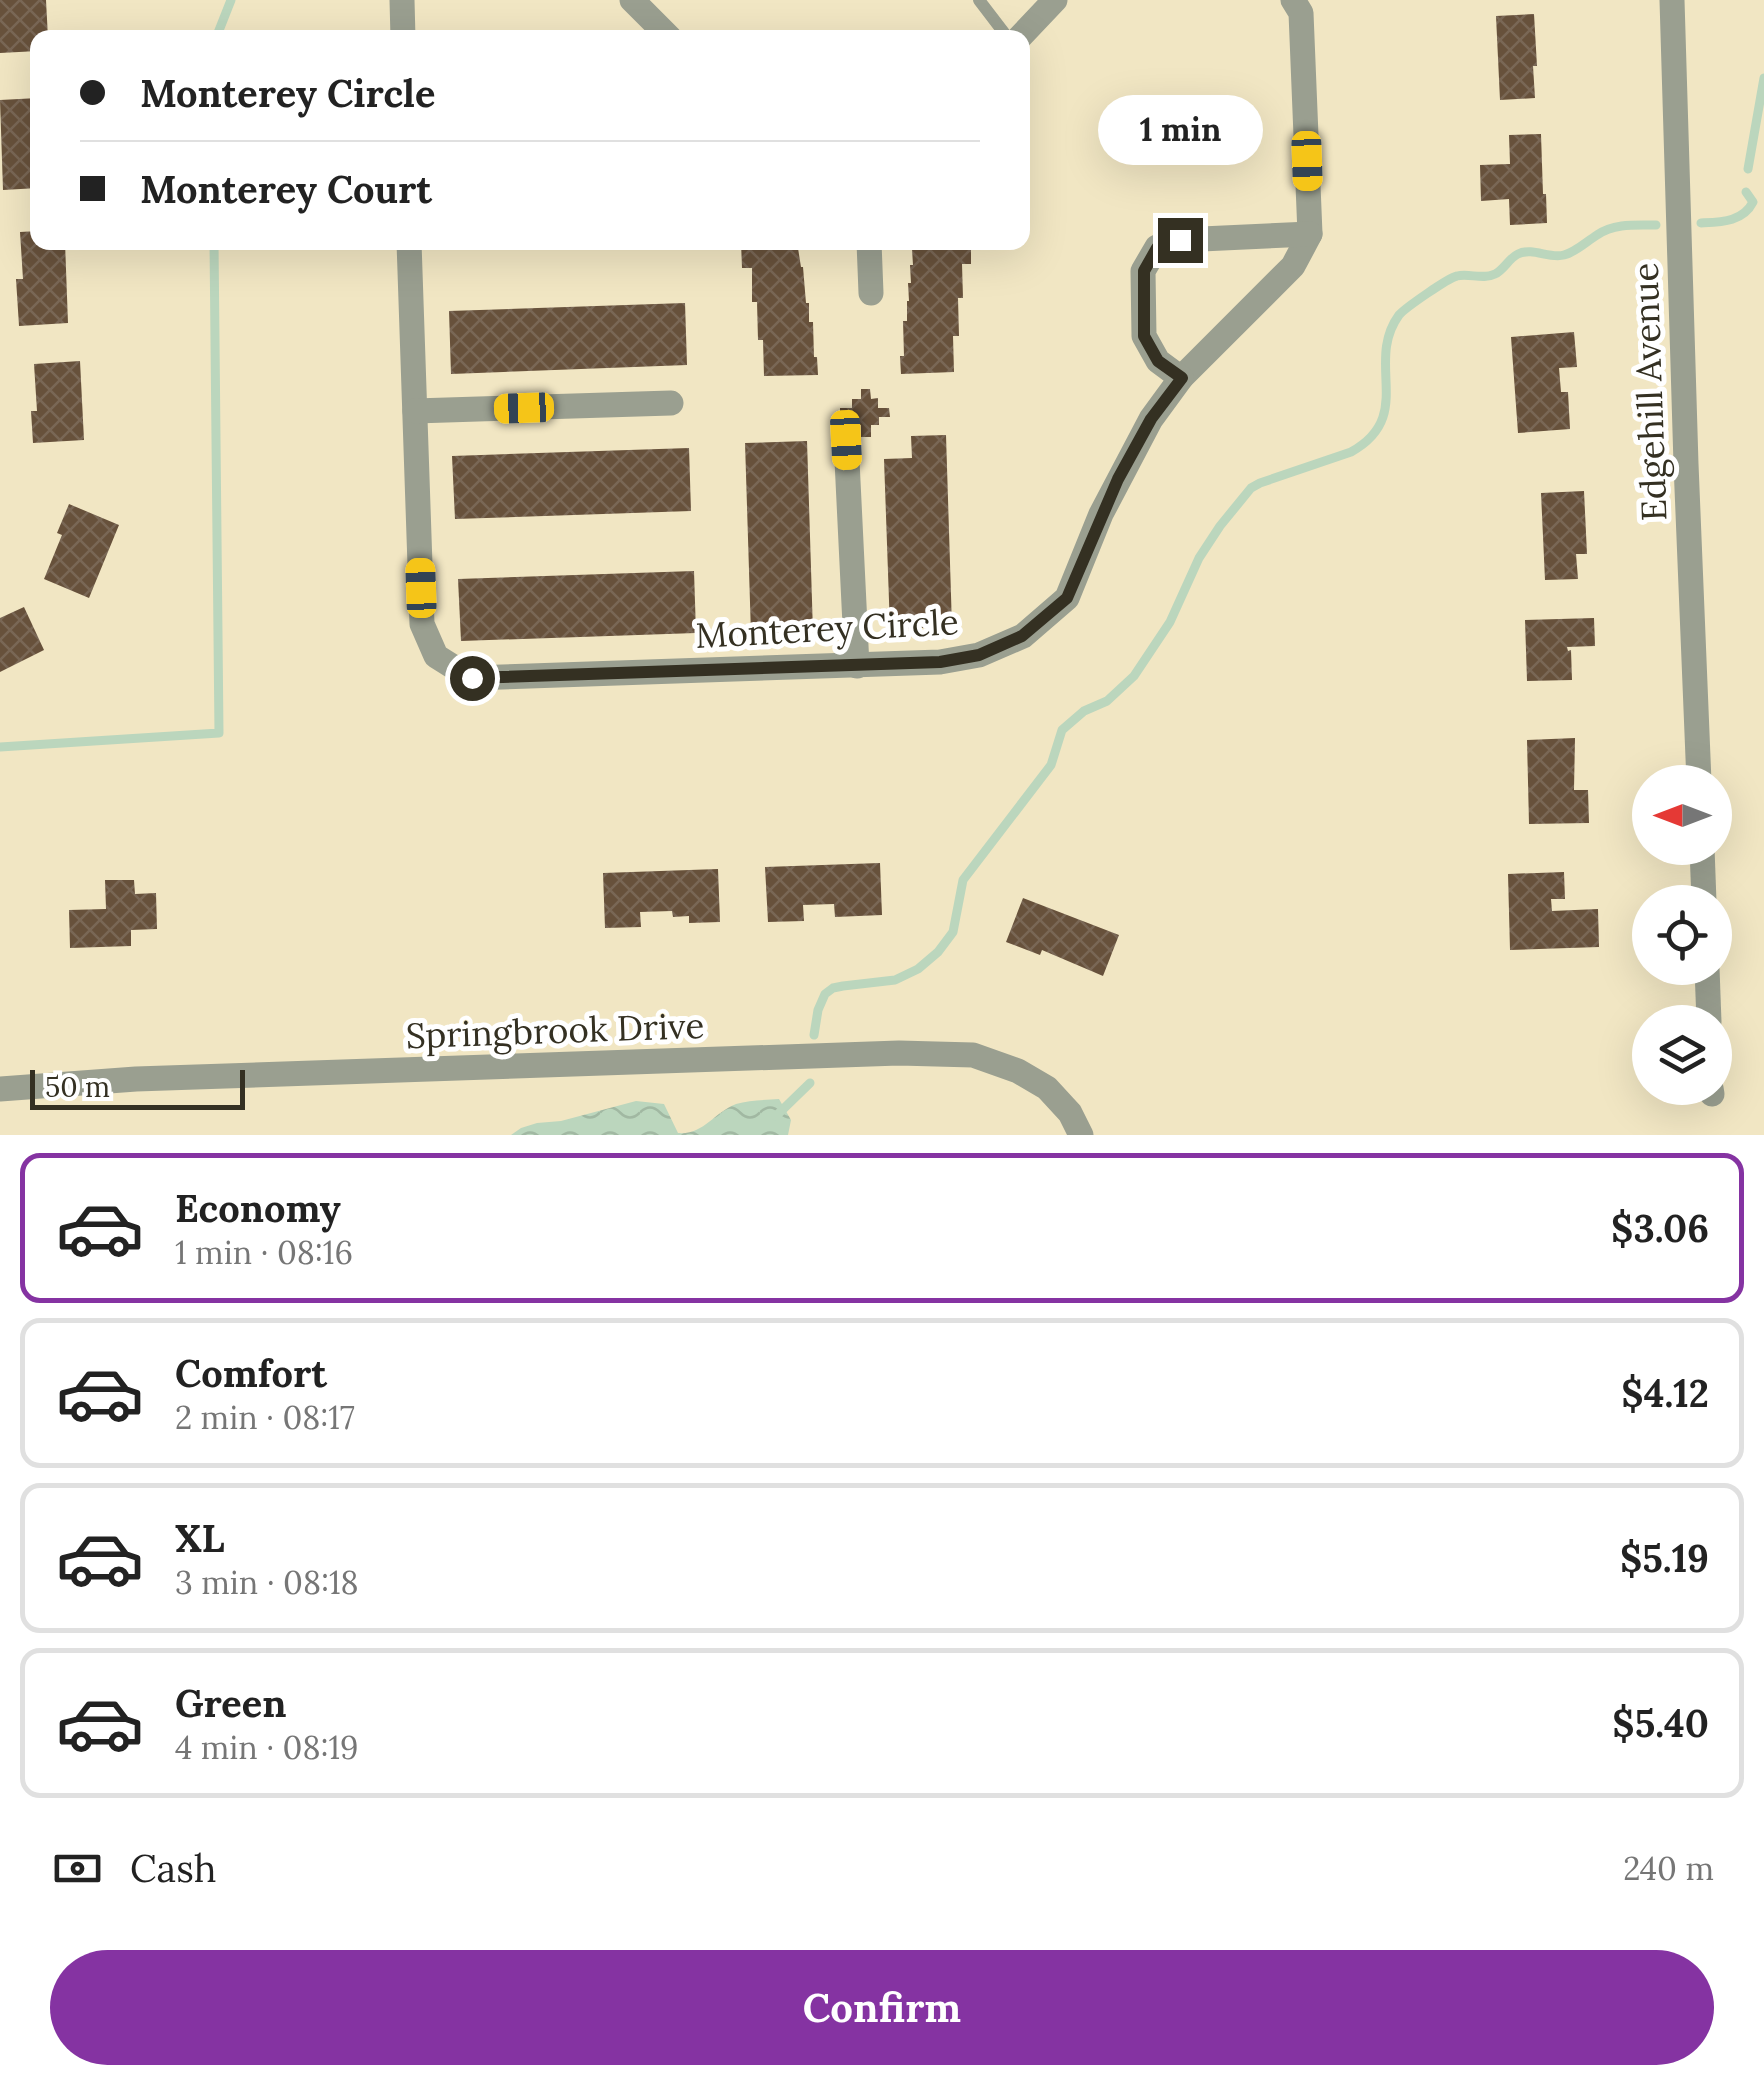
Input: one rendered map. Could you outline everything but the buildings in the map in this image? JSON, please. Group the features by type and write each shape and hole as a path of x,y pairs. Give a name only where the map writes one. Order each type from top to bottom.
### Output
{"street":[{"path":"402,0 403,30"},
{"path":"632,0 662,30"},
{"path":"1027,30 1055,0"},
{"path":"1182,378 1158,361 1144,336 1144,271 1157,248 1180,240 1310,234 1301,13 1293,0"},
{"name":"Edgehill Avenue","path":"1672,0 1698,765"},
{"name":"Monterey Circle","path":"409,250 422,624 436,656 472,678 940,662 979,655 1022,636 1067,598 1118,479 1151,419 1182,378 1293,266 1310,234"},
{"path":"870,250 871,294"},
{"path":"415,411 671,403"},
{"path":"846,440 857,666"},
{"name":"Springbrook Drive","path":"0,1089 156,1078 899,1053 973,1055 1047,1088 1070,1112 1081,1135"}],"lane":[{"path":"979,0 1002,30"}],"water":[{"path":"779,1099 791,1120 788,1135 511,1135 537,1123 561,1121 636,1101 664,1104 678,1133 687,1133 736,1104"}],"waterway":[{"path":"219,30 231,0"},
{"path":"1748,169 1764,78"},
{"path":"1701,223 1731,220 1743,214 1753,202 1746,192"},
{"path":"814,1035 818,1010 825,994 833,988 895,980 918,969 938,952 953,932 963,880 1051,765 1062,730 1084,711 1107,701 1134,676 1170,622 1199,558 1251,488 1351,452 1370,438 1386,405 1386,352 1399,315 1452,278 1490,276 1518,254 1564,255 1611,228 1656,225"},
{"path":"0,747 219,733 214,250"},
{"path":"776,1116 810,1083"}],"route":[{"path":"472,678 940,662 979,655 1022,636 1067,598 1118,479 1151,419 1182,378 1158,361 1144,336 1144,271 1157,248 1180,240"}]}
